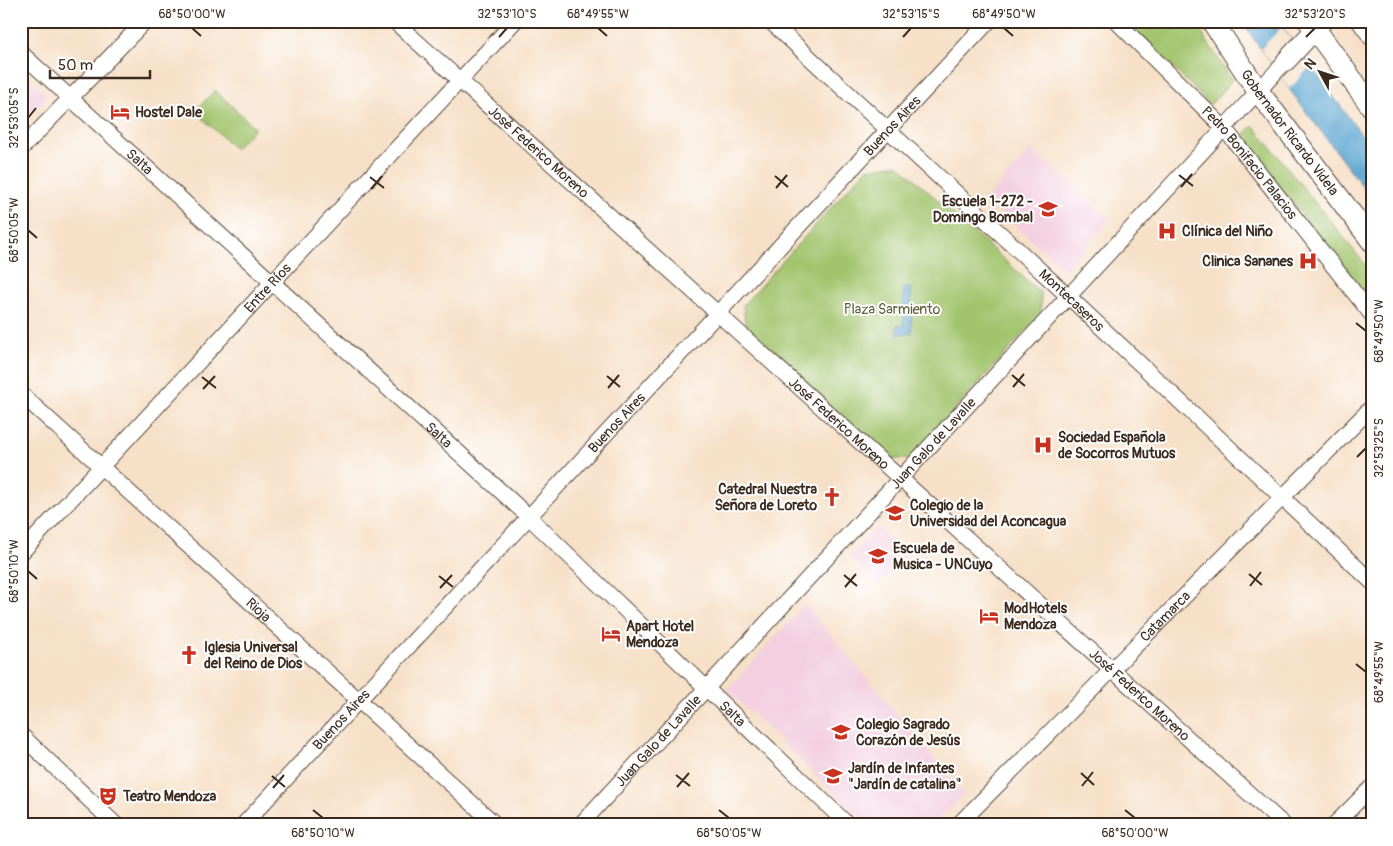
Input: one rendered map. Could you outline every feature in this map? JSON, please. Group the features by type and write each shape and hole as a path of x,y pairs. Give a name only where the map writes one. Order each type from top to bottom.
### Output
{"highway":[{"name":"Gobernador Ricardo Videla","path":"1212,21 1258,91 1372,241"},
{"path":"1316,24 1372,107"}],"main road":[{"path":"1286,60 1316,24"}],"street":[{"path":"21,149 144,21"},
{"name":"José Federico Moreno","path":"394,21 1284,825"},
{"name":"Entre Ríos","path":"21,553 515,21"},
{"name":"Montecaseros","path":"770,21 1069,297 1372,582"},
{"name":"Buenos Aires","path":"244,825 990,21"},
{"name":"Pedro Bonifacio Palacios","path":"1116,21 1224,128 1372,315"},
{"path":"1358,21 1372,39"},
{"name":"Salta","path":"21,53 528,517 705,690 848,825"},
{"name":"Juan Galo de Lavalle","path":"580,825 1286,60"},
{"name":"Rioja","path":"21,394 496,825"},
{"name":"Catamarca","path":"958,825 1372,407"},
{"path":"21,735 116,825"},
{"path":"1334,825 1372,787"}],"shaded area":[{"path":"21,71 48,95 21,125"},
{"name":"Escuela 1-272 - Domingo Bombal","path":"1031,149 1110,220 1065,270 986,199"},
{"name":"Escuela de Musica - UNCuyo","path":"877,527 907,555 879,585 849,557"},
{"name":"Colegio Sagrado Corazón de Jesús","path":"805,604 964,794 934,825 868,825 727,690"}],"green space":[{"path":"1127,21 1194,21 1232,80 1210,105"},
{"path":"215,90 255,128 235,149 195,111"},
{"path":"1253,125 1372,273 1372,301 1241,139"},
{"name":"Plaza Sarmiento","path":"898,164 1041,293 1041,314 910,459 888,459 746,330 743,305 866,169"}],"water":[{"path":"1241,21 1278,21 1372,149 1372,199 1289,89"},
{"path":"903,288 911,288 912,333 897,334 897,326 904,325"}],"pier":[{"path":"1282,27 1310,67 1289,89 1261,49"}],"place":[{"name":"Hostel Dale","path":"120,112"},
{"name":"Escuela 1-272 - Domingo Bombal","path":"1048,209"},
{"name":"Clínica del Niño","path":"1167,231"},
{"name":"Clinica Sananes","path":"1308,261"},
{"name":"Sociedad Española de Socorros Mutuos","path":"1043,445"},
{"name":"Catedral Nuestra Señora de Loreto","path":"832,497"},
{"name":"Colegio de la Universidad del Aconcagua","path":"895,513"},
{"name":"Escuela de Musica - UNCuyo","path":"878,556"},
{"name":"ModHotels Mendoza","path":"989,616"},
{"name":"Apart Hotel Mendoza","path":"611,634"},
{"name":"Iglesia Universal del Reino de Dios","path":"189,655"},
{"name":"Colegio Sagrado Corazón de Jesús","path":"841,732"},
{"name":"Jardín de Infantes \"Jardín de catalina\"","path":"833,776"},
{"name":"Teatro Mendoza","path":"108,796"}]}
